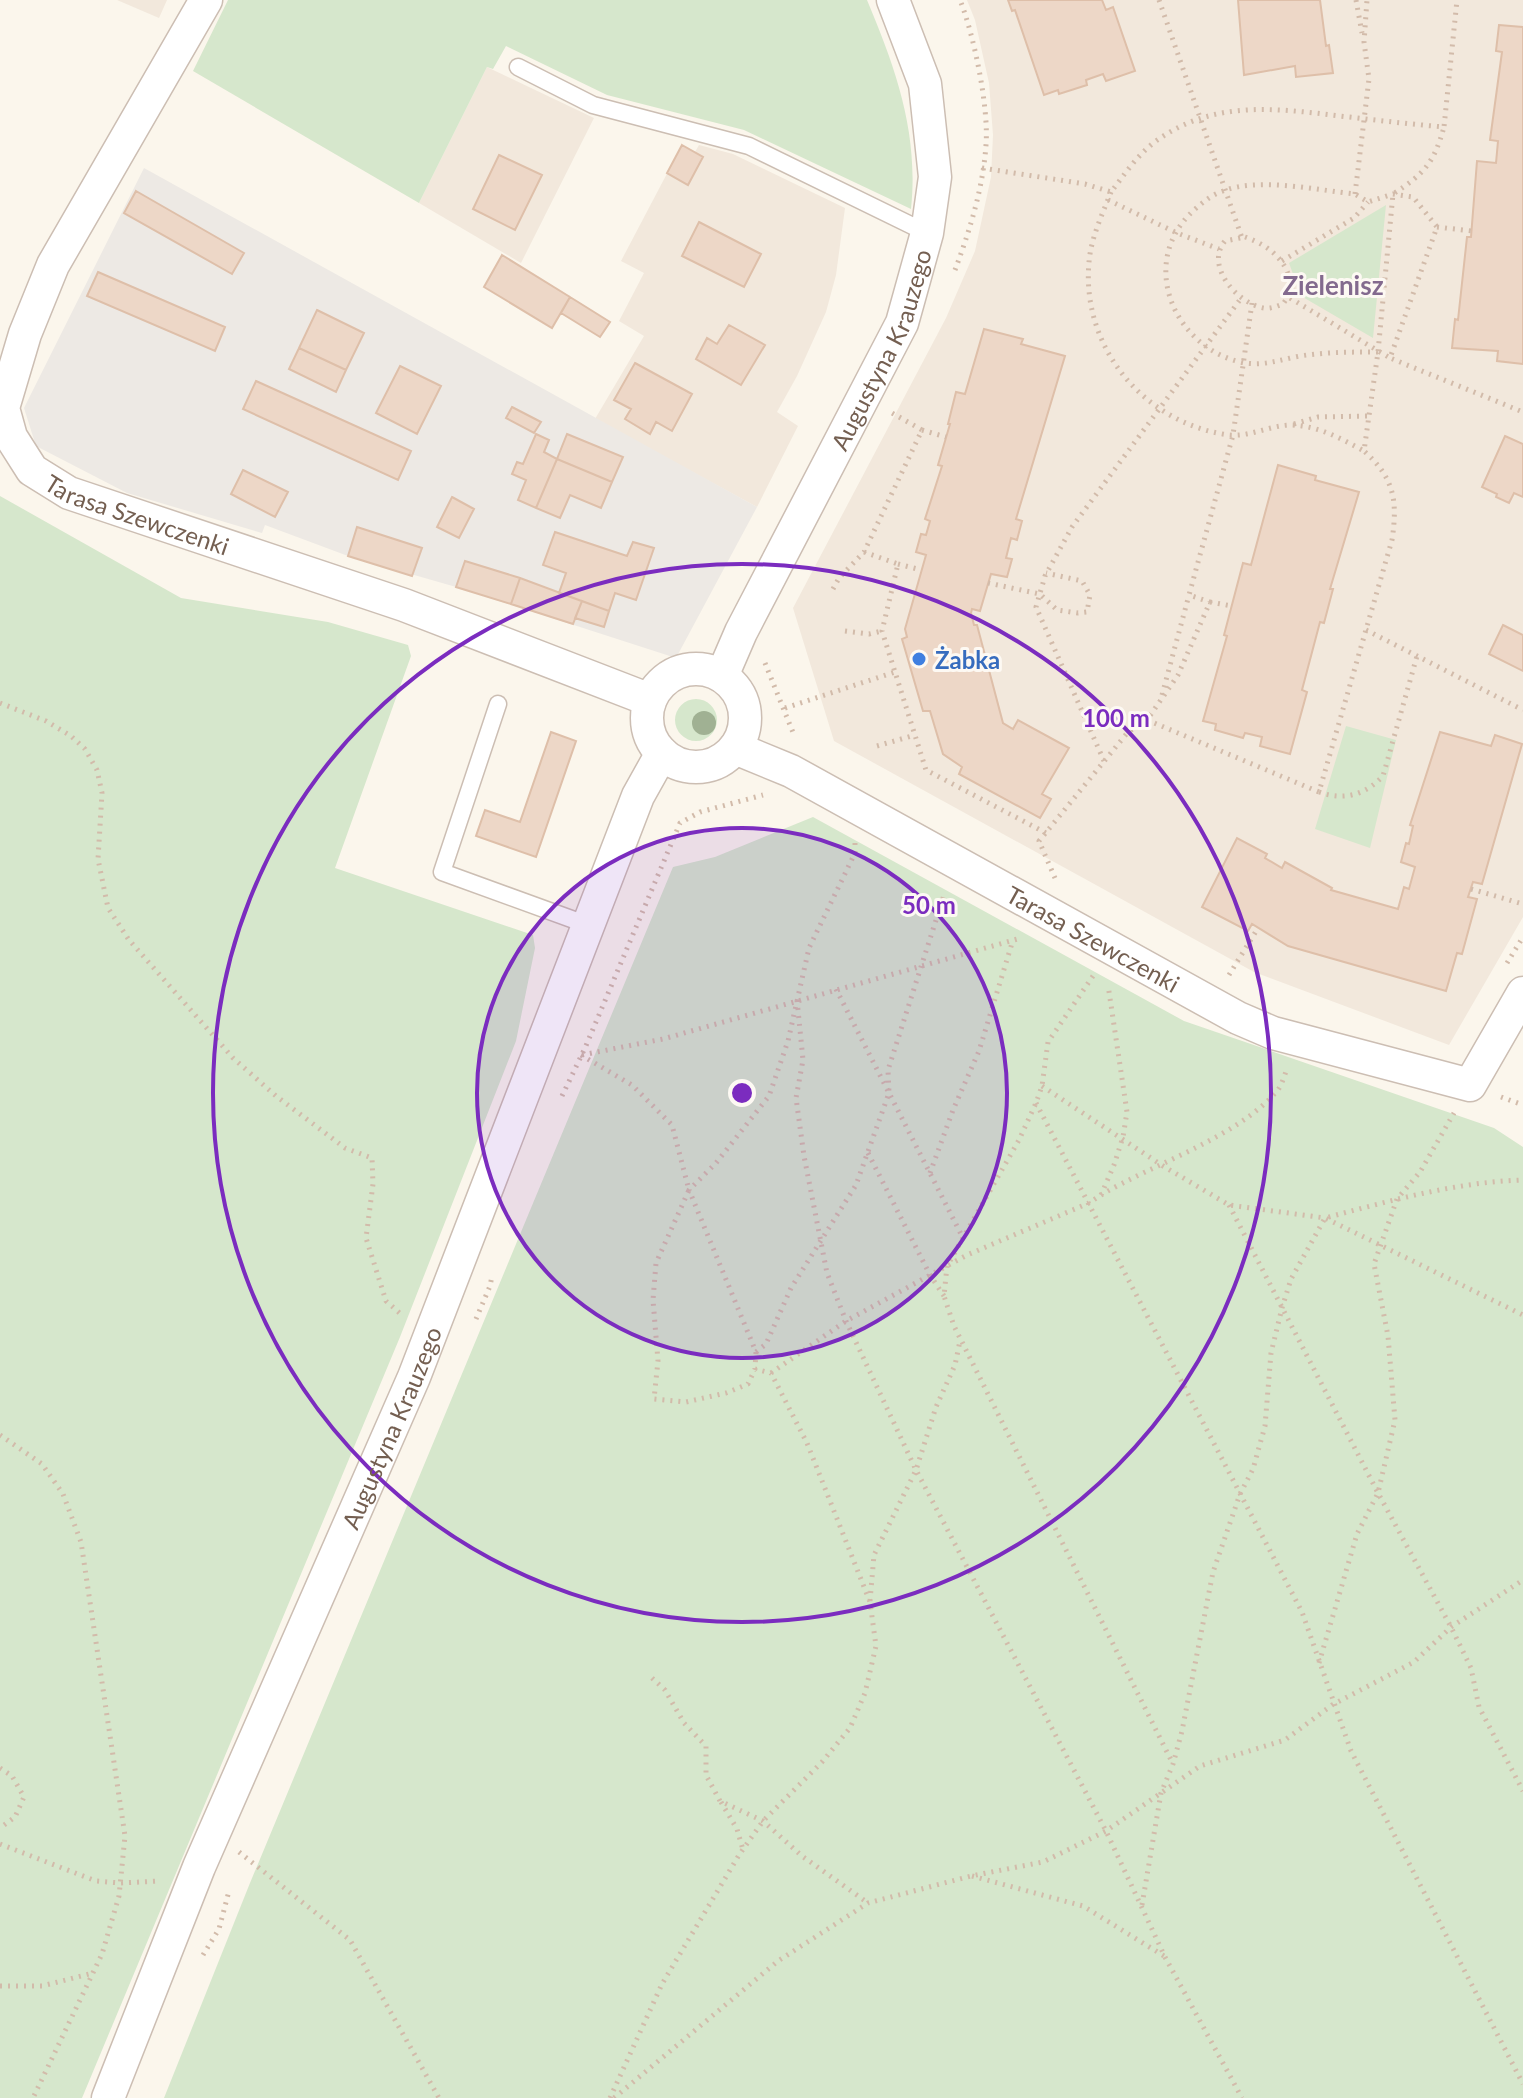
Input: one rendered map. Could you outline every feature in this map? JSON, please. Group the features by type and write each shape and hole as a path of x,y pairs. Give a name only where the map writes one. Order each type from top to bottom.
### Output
{"street":[{"name":"Tarasa Szewczenki","path":"206,0 53,265 25,334 3,408 11,437 32,470 69,493 404,605 650,700"},
{"name":"Augustyna Krauzego","path":"722,676 741,632 902,323 927,233 935,177 925,84 893,0"},
{"path":"689,669 706,670 722,676 734,686 746,717 743,733 735,748 715,763 691,767 662,753 653,742 647,714 650,700 659,686 672,674 689,669"},
{"name":"Tarasa Szewczenki","path":"735,748 791,771 1073,927 1108,954 1238,1018 1273,1033 1470,1085"},
{"name":"Augustyna Krauzego","path":"108,2098 199,1867 414,1377 638,796 662,753"},
{"path":"1470,1085 1512,984"}],"lane":[{"path":"518,67 593,105 749,146 927,233"},
{"path":"498,704 442,872 588,925"}],"path":[{"path":"1159,0 1242,238"},
{"path":"1355,194 1369,79 1356,0"},
{"path":"1364,42 1367,0"},
{"path":"1282,261 1354,218 1368,202 1393,194 1417,178 1430,164 1438,150 1444,127 1457,0"},
{"path":"1369,416 1318,417 1233,435 1191,426 1158,410 1135,391 1120,372 1103,342 1096,321 1088,263 1097,225 1111,192 1134,160 1156,141 1200,118 1237,110 1270,108 1444,127"},
{"path":"982,168 1085,184 1111,192"},
{"path":"1368,202 1355,194 1245,185 1226,189 1186,218 1177,233 1167,263 1170,301 1187,331 1204,348 1243,363 1259,364 1336,352 1378,352"},
{"path":"1393,194 1413,197 1437,227 1472,231"},
{"path":"1364,451 1378,352 1393,194"},
{"path":"1108,200 1219,249"},
{"path":"1390,358 1437,227"},
{"path":"1242,238 1257,241 1271,249 1282,261 1291,280 1292,291 1283,304 1264,308 1242,297 1227,282 1218,265 1219,249 1225,241 1242,238"},
{"path":"1105,762 1036,607 1046,573 1072,527 1242,297"},
{"path":"1290,298 1390,358 1523,412"},
{"path":"1161,699 1233,435 1252,303"},
{"path":"894,414 922,430 946,437"},
{"path":"1289,425 1328,431 1364,451 1386,477 1394,495 1396,515 1392,540 1319,792"},
{"path":"833,589 839,578 864,552 922,430"},
{"path":"864,552 921,570"},
{"path":"898,564 882,631 926,770 1046,833"},
{"path":"988,583 1040,594 1057,610 1087,612 1090,595 1082,581 1046,573"},
{"path":"1189,595 1232,606"},
{"path":"1056,879 1039,841 1128,732 1147,720 1178,675 1210,602"},
{"path":"1366,630 1523,710"},
{"path":"845,631 869,634 882,631"},
{"path":"759,649 796,740"},
{"path":"1147,720 1332,797 1354,796 1374,786 1383,776 1417,656"},
{"path":"785,708 895,672"},
{"path":"0,703 46,721 71,736 85,749 97,770 102,793 98,859 108,908 129,940 233,1058 276,1096 345,1148 372,1158 373,1184 366,1238 386,1301 409,1322 432,1331"},
{"path":"877,746 915,735"},
{"path":"545,1036 632,1085 672,1125 689,1190 756,1352 755,1369 748,1384 726,1393 686,1402 654,1399 658,1361 653,1300 656,1263 689,1190 716,1163 769,1096 788,1041 809,948 855,853 857,807"},
{"path":"756,1352 766,1344 791,1288 856,1185 889,1093 888,1070 955,862"},
{"path":"1471,889 1523,904"},
{"path":"581,1055 663,1039 1013,940 1073,927"},
{"path":"1227,980 1258,928"},
{"path":"1512,984 1523,937"},
{"path":"930,1174 979,1051 1013,940"},
{"path":"944,1296 947,1266 1019,1140 1036,1103 1042,1086 1048,1042 1108,954"},
{"path":"1101,1195 1123,1137 1127,1112 1108,954"},
{"path":"836,989 963,1238"},
{"path":"797,1000 803,1060 796,1098 820,1242 827,1273 846,1321 916,1470 1106,1831 1165,1957 1242,2098"},
{"path":"771,1373 846,1321 967,1255 1089,1203 1138,1173 1163,1166 1246,1118 1279,1090 1298,1039"},
{"path":"1319,1663 1357,1534 1378,1493 1395,1420 1388,1336 1374,1264 1397,1199 1420,1172 1470,1085"},
{"path":"1042,1086 1163,1166 1229,1205 1325,1218 1523,1315"},
{"path":"1036,1103 1302,1612 1332,1705 1351,1751 1523,2084"},
{"path":"867,1152 930,1275 944,1296 960,1339 1173,1764"},
{"path":"1142,1906 1161,1793 1173,1764 1213,1572 1240,1494 1253,1469 1265,1426 1271,1353 1291,1279 1325,1218 1397,1199 1523,1180"},
{"path":"1229,1205 1451,1627 1471,1668 1479,1707 1523,1791"},
{"path":"612,2098 662,1984 743,1850 763,1821 822,1762 850,1728 865,1693 876,1646 870,1602 874,1555 916,1470 936,1407 955,1365 960,1339"},
{"path":"755,1369 771,1373 807,1443 870,1602"},
{"path":"0,1435 42,1464 63,1494 81,1542 125,1836 120,1883 102,1954 33,2098"},
{"path":"612,2098 778,1961 868,1903 971,1876 1043,1862 1106,1831 1200,1766 1285,1740 1332,1705 1414,1662 1451,1627 1523,1580"},
{"path":"652,1678 665,1690 684,1723 706,1746 706,1775 737,1829 743,1850"},
{"path":"0,1768 12,1776 24,1797 15,1817 0,1828"},
{"path":"720,1801 763,1821 802,1856 868,1903"},
{"path":"214,1833 350,1940 439,2098"},
{"path":"0,1844 96,1881 168,1881 199,1867"},
{"path":"971,1876 1083,1906 1165,1957"},
{"path":"0,1986 42,1986 93,1973"}],"shaded area":[{"path":"117,0 167,0 159,18"},
{"path":"967,0 1523,0 1523,917 1449,1045 1254,972 834,741 793,608 946,318 975,251 991,177 993,135 989,83 975,20"},
{"path":"487,67 594,118 521,263 419,203"},
{"path":"682,145 695,152 699,145 733,154 845,208 836,275 826,312 777,412 798,426 757,507 595,419 644,336 619,321 644,273 621,261"},
{"path":"144,168 757,507 676,658 456,587 348,556 265,525 262,533 127,493 36,446 24,408"}],"green space":[{"path":"228,0 867,0 903,102 912,154 911,209 744,130 607,95 506,46 493,69 487,67 419,203 193,71"},
{"path":"1386,205 1373,338 1301,296 1289,263"},
{"path":"0,496 181,598 328,622 408,645 411,656 335,868 533,935 535,948 516,1041 400,1337 82,2098 0,2098"},
{"path":"696,699 711,705 717,720 711,735 696,741 681,735 675,720 681,705"},
{"path":"1346,726 1396,740 1370,848 1315,829"},
{"path":"813,817 1184,1021 1494,1128 1523,1147 1523,2098 164,2098 250,1883 673,867 715,857"}],"building":[{"path":"1008,0 1102,0 1106,10 1113,7 1135,71 1106,81 1103,74 1086,80 1087,85 1059,94 1058,90 1044,95 1015,10 1012,11"},
{"path":"1238,0 1320,0 1333,73 1296,77 1295,66 1244,75"},
{"path":"1499,25 1523,27 1523,364 1497,361 1498,351 1452,348 1467,237 1471,237 1477,161 1496,163 1498,141 1490,140 1502,52 1496,51"},
{"path":"682,145 703,157 688,185 667,173"},
{"path":"499,155 542,175 515,230 473,209"},
{"path":"136,191 244,253 232,274 124,213"},
{"path":"699,222 761,254 744,287 682,256"},
{"path":"502,255 570,297 552,328 484,287"},
{"path":"98,272 225,327 215,351 87,296"},
{"path":"570,297 610,322 600,337 561,313"},
{"path":"317,310 364,333 346,370 299,348"},
{"path":"729,325 765,345 741,385 696,359 707,338 717,344"},
{"path":"984,329 1023,339 1021,344 1065,356 1016,519 1022,521 1017,540 1011,538 1006,558 1012,559 1007,577 991,574 980,611 972,609 971,613 974,625 977,625 1003,723 1013,729 1018,720 1069,748 1042,794 1051,799 1040,818 959,774 962,767 943,754 930,711 923,711 902,639 907,637 905,629 926,555 916,552 921,534 926,535 930,521 925,519 942,466 938,465 956,392 965,394"},
{"path":"299,348 346,370 336,392 289,369"},
{"path":"635,363 692,394 672,431 656,422 650,434 625,419 631,409 614,400"},
{"path":"400,366 441,386 417,434 376,413"},
{"path":"256,381 411,451 398,480 243,409"},
{"path":"512,407 541,422 534,433 506,418"},
{"path":"536,434 549,440 544,452 557,459 536,508 518,500 526,480 512,474 517,462 523,464"},
{"path":"567,434 623,457 612,482 557,459"},
{"path":"1505,436 1523,444 1523,497 1514,493 1509,503 1482,487"},
{"path":"557,459 612,482 601,508 570,495 560,518 536,508"},
{"path":"1278,465 1316,476 1315,480 1359,492 1330,589 1333,589 1324,623 1320,622 1302,690 1307,692 1290,754 1260,746 1262,737 1245,733 1243,738 1215,730 1216,724 1203,721 1227,636 1224,635 1243,563 1251,565"},
{"path":"243,470 288,492 275,517 231,494"},
{"path":"452,497 474,509 459,538 437,527"},
{"path":"357,527 422,548 412,576 348,556"},
{"path":"555,532 627,556 633,542 654,548 636,600 615,593 609,611 559,593 566,573 543,565"},
{"path":"465,561 520,578 511,604 456,587"},
{"path":"520,578 582,601 573,624 511,604"},
{"path":"582,601 609,611 604,627 575,618"},
{"path":"1503,625 1523,635 1523,671 1489,654"},
{"path":"551,732 576,741 536,857 476,836 485,810 520,822"},
{"path":"1440,732 1491,746 1495,735 1522,744 1482,884 1473,882 1468,897 1477,899 1462,954 1457,953 1446,991 1288,946 1252,924 1248,931 1202,907 1237,838 1267,854 1265,858 1282,868 1285,862 1331,890 1398,909 1404,887 1409,889 1415,867 1401,862 1406,843 1409,844 1413,826 1410,825"}],"place":[{"name":"Żabka","path":"919,659"}],"district":[{"name":"Zielenisz","path":"1333,285"}]}
